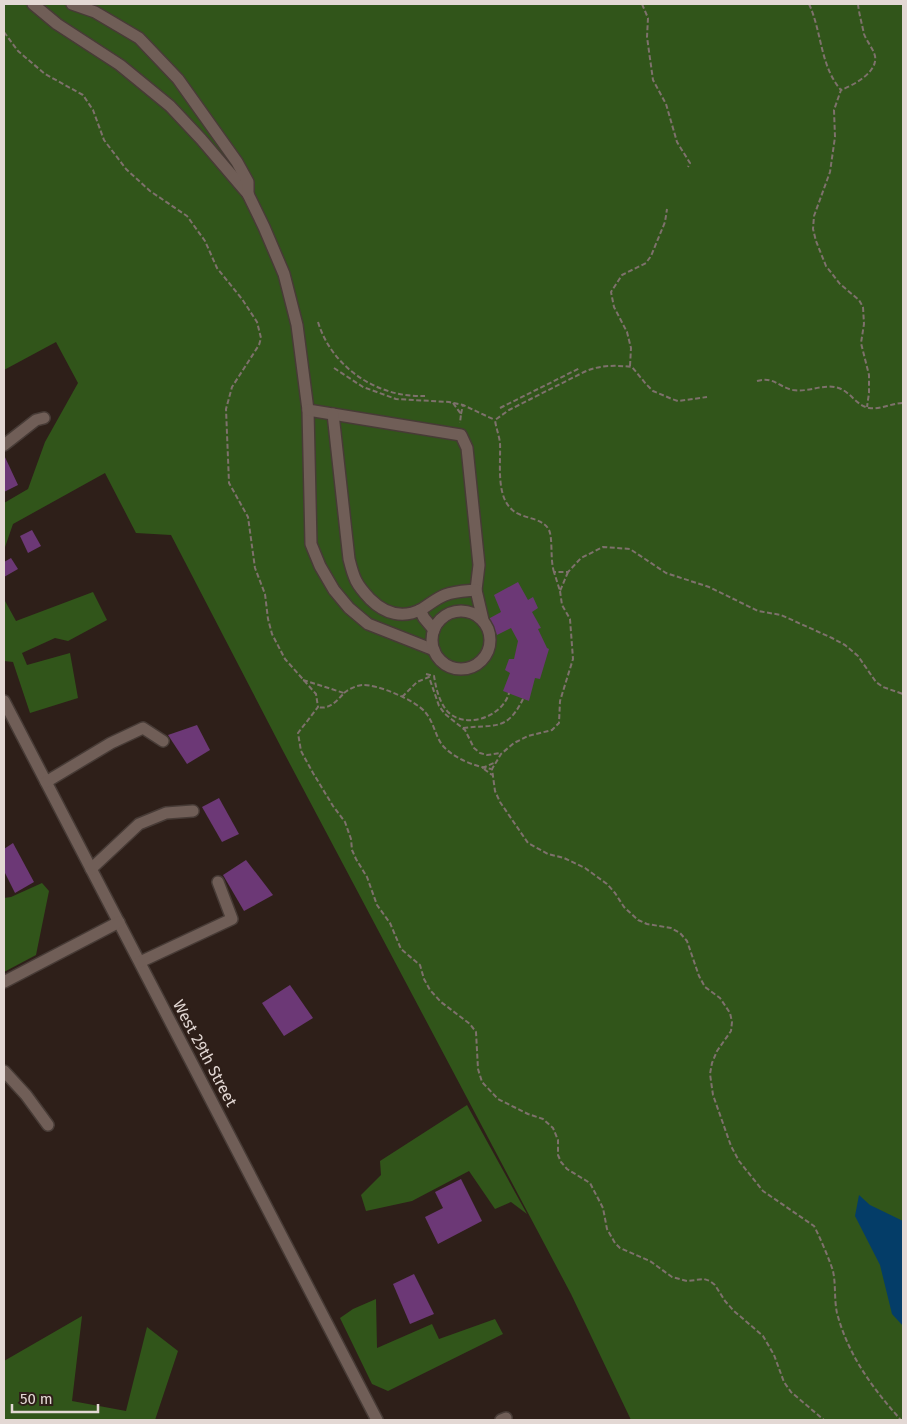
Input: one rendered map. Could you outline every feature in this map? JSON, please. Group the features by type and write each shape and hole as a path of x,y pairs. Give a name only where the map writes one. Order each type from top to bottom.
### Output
{"street":[{"path":"33,4 57,24 120,66 170,106 248,194 284,274 297,325 308,410 311,544 320,566 334,590 349,608 368,624 434,650"},
{"path":"72,4 95,12 139,38 178,79 238,162 248,182 248,194"},
{"path":"308,410 461,435 466,448 480,565 476,590 483,620 488,628 490,647 480,663 472,668 463,670 445,664 438,658 434,650 432,636 439,621 447,615 466,611 475,614 483,620"},
{"path":"333,414 349,559 354,578 360,588 376,604 388,612 402,616 420,610 446,595 460,591 476,590"},
{"path":"4,445 36,420 44,418"},
{"path":"420,610 434,630"},
{"name":"West 29th Street","path":"4,701 377,1420"},
{"path":"46,782 111,742 143,728 163,741"},
{"path":"91,869 139,824 166,813 193,812"},
{"path":"140,962 232,919 218,882"},
{"path":"4,982 119,922"},
{"path":"4,1071 26,1094 48,1125"}],"path":[{"path":"642,4 648,18 647,38 653,80 666,104 677,142 690,163 688,167"},
{"path":"809,4 817,26 829,73 841,90"},
{"path":"858,4 865,36 875,56 875,64 861,79 841,90 834,110 835,137 830,172 814,216 813,229 826,266 840,284 859,300 863,307 864,324 861,344 869,375 867,408"},
{"path":"4,32 18,51 45,74 83,95 93,110 104,140 126,169 150,191 187,216 205,241 218,268 257,322 261,338 259,345 234,382 226,409 229,483 248,517 255,568 265,594 272,634 285,659 316,694 318,708 298,733 301,751 325,792 346,822 352,850 367,877 377,905 390,923 401,949 420,965 430,990 470,1024 476,1032 478,1069 482,1082 498,1099 528,1114 543,1119 553,1128 558,1140 558,1155 561,1162 590,1183 604,1208 607,1229 615,1243 620,1248 644,1257 672,1277 687,1281 710,1281 715,1285 734,1311 763,1336 774,1355 784,1382 791,1392 824,1420"},
{"path":"630,367 631,348 627,332 614,307 611,292 622,275 646,263 651,256 665,222 667,209"},
{"path":"318,322 324,341 336,359 359,377 390,392 425,396"},
{"path":"495,420 509,410 592,368 604,366 632,367 654,391 678,401 707,397"},
{"path":"334,368 363,387 396,399 463,405 495,420"},
{"path":"500,408 580,368"},
{"path":"757,381 772,380 792,390 833,387 843,390 867,408 903,403"},
{"path":"453,403 461,414"},
{"path":"456,434 463,405"},
{"path":"495,420 500,440 502,487 505,500 509,508 540,521 550,532 550,555 562,605 570,619 574,659 561,695 559,723 552,730 528,736 514,743 503,752 492,769 495,791 500,802 528,843 543,852 564,858 585,868 608,884 624,907 635,918 647,924 671,928 680,933 687,941 699,976 705,987 720,998 730,1013 732,1022 731,1031 712,1062 710,1074 714,1095 730,1146 763,1191 814,1226 833,1271 834,1300 837,1314 852,1355 867,1378 901,1420"},
{"path":"560,591 568,572 581,558 596,550 609,547 630,549 666,573 709,586 758,611 781,615 832,638 845,645 858,656 876,682 883,687 903,694"},
{"path":"554,572 568,572"},
{"path":"426,674 434,676 436,688 448,712 464,719 473,720 499,711 507,703 509,693"},
{"path":"401,697 417,682 429,677 439,706 445,714 468,734 474,748 480,753 487,755 503,752"},
{"path":"303,680 344,692"},
{"path":"318,708 329,706 344,692 361,685 378,687 419,706 430,719 443,746 464,761 482,768 493,775"},
{"path":"463,728 484,728 500,725 517,711 523,699"},
{"path":"482,768 495,762"},
{"path":"482,768 492,769"}],"green space":[{"path":"4,4 903,4 903,1420 631,1420 571,1294 282,749 171,535 136,533 105,473 13,524 4,550 4,503 28,489 45,442 78,383 56,342 4,370"},
{"path":"93,592 107,620 68,641 55,638 22,653 27,665 70,653 78,698 30,713 13,662 4,661 4,601 16,621"},
{"path":"42,883 49,891 36,955 4,972 4,898 11,897"},
{"path":"467,1105 527,1214 511,1202 495,1209 469,1171 412,1201 366,1211 361,1195 381,1175 380,1161"},
{"path":"376,1299 377,1348 432,1324 439,1339 495,1319 503,1334 388,1391 372,1384 340,1318 353,1309"},
{"path":"82,1316 72,1401 126,1411 147,1327 178,1351 155,1420 4,1420 4,1361"}],"water":[{"path":"859,1195 870,1205 903,1221 903,1326 892,1314 880,1265 855,1216"}],"building":[{"path":"4,455 18,485 4,492"},
{"path":"32,530 41,546 28,553 20,536"},
{"path":"11,558 18,569 4,577 4,562"},
{"path":"518,582 528,600 533,597 538,608 532,612 541,628 538,629 549,649 540,679 535,678 529,701 503,691 510,673 505,670 509,659 514,659 518,641 511,628 497,635 490,621 490,618 501,612 494,595"},
{"path":"197,725 210,750 187,764 168,735"},
{"path":"219,798 239,834 222,842 202,807"},
{"path":"13,843 34,882 15,893 4,871 4,849"},
{"path":"246,860 273,895 244,911 223,875"},
{"path":"290,985 313,1018 284,1036 262,1003"},
{"path":"461,1179 482,1221 438,1244 425,1217 443,1208 435,1192"},
{"path":"414,1274 434,1314 410,1324 393,1284"}]}
